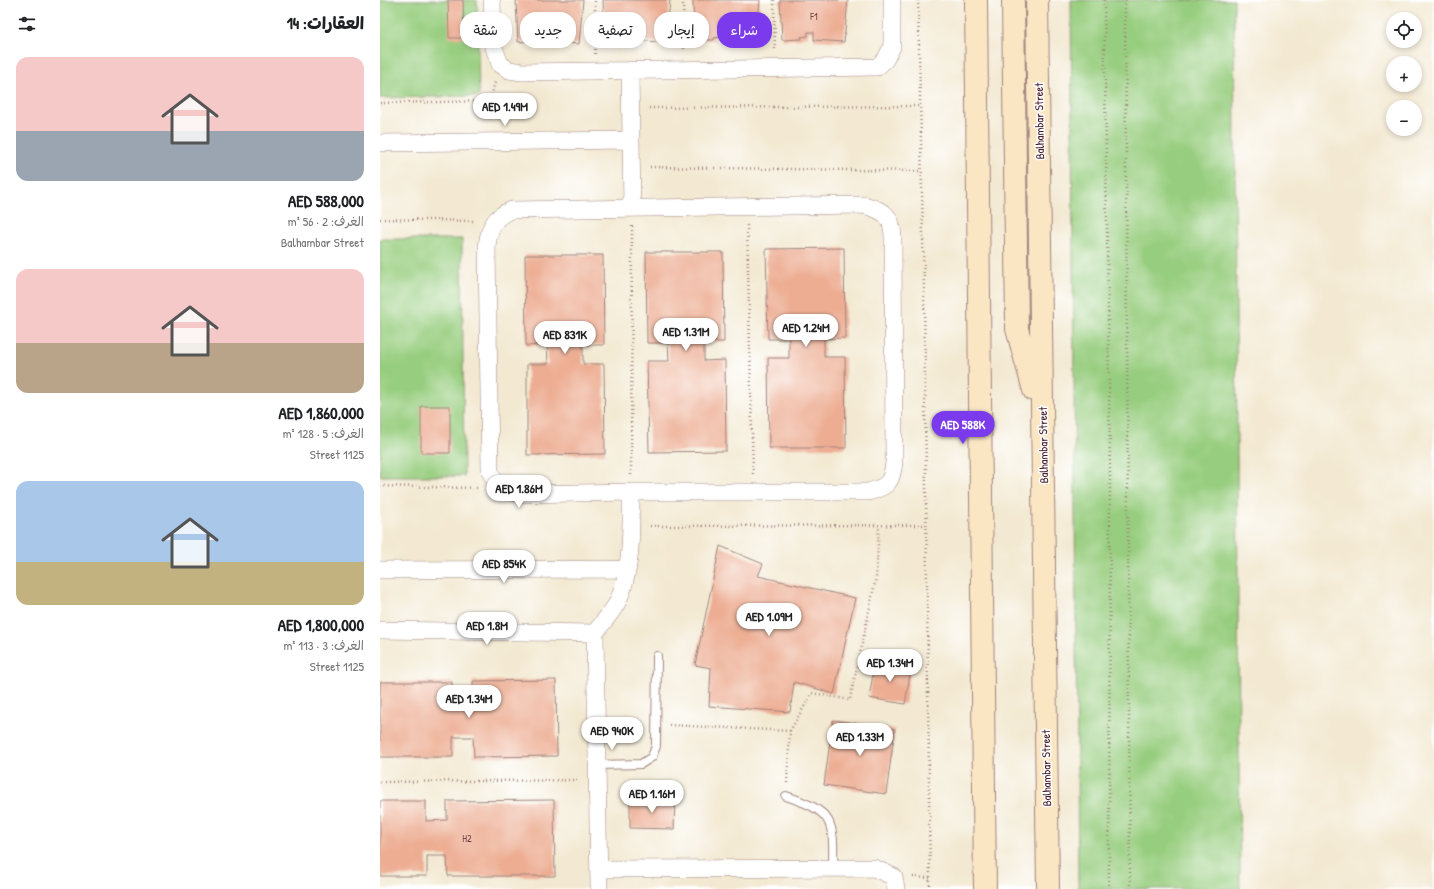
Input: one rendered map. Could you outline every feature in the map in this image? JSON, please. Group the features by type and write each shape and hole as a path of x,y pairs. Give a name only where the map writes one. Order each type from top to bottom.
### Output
{"street":[{"path":"492,0 493,45 500,64 509,70 522,72 877,67 885,60 892,47 892,0"},
{"path":"969,0 975,56"},
{"path":"976,0 975,56 985,889"},
{"path":"1013,0 1018,329 1042,422"},
{"name":"Balhambar Street","path":"1038,0 1048,889"},
{"path":"630,70 632,208"},
{"path":"380,143 630,140"},
{"path":"864,205 880,210 888,216 892,224 893,237 894,462 890,482 881,489 868,492 631,492 522,494 513,493 502,488 493,478 490,470 487,246 490,230 494,221 504,212 512,210 746,206 864,205"},
{"path":"599,889 595,633 617,602 627,569 631,527 631,492"},
{"path":"380,570 627,569"},
{"path":"380,630 595,633"},
{"path":"599,870 874,868 894,877 896,889"}],"lane":[{"path":"597,772 641,764 652,758 656,746 657,656"},
{"path":"786,796 805,802 827,816 834,834 833,868"}],"path":[{"path":"595,0 595,70"},
{"path":"683,0 684,70"},
{"path":"774,0 775,68"},
{"path":"918,0 922,171 930,889"},
{"path":"1104,0 1110,462 1109,889"},
{"path":"1125,0 1130,889"},
{"path":"380,104 490,101"},
{"path":"630,108 921,106"},
{"path":"632,167 922,171"},
{"path":"746,206 753,493"},
{"path":"631,492 632,208"},
{"path":"380,219 494,221"},
{"path":"380,486 502,488"},
{"path":"631,527 926,525"},
{"path":"786,796 790,731 812,693 850,700 876,578 879,526"},
{"path":"656,725 790,731"},
{"path":"380,782 597,772"}],"green space":[{"path":"380,0 477,0 477,12 460,12 460,48 478,48 479,96 380,98"},
{"path":"1071,0 1234,0 1240,889 1078,889"},
{"path":"380,239 462,239 464,476 380,476"}],"building":[{"path":"448,0 463,0 463,12 460,12 460,38 449,38"},
{"path":"516,0 583,0 579,44 576,44 576,12 520,12 520,42 518,42"},
{"path":"603,0 670,0 669,12 654,12 654,42 646,41 646,12 604,12"},
{"path":"693,0 760,0 759,12 717,12 717,38 714,38 714,40 709,40 709,12 693,12"},
{"path":"780,0 848,0 844,42 814,40 814,32 808,32 808,36 801,37 802,39 782,40"},
{"path":"844,248 845,338 824,339 824,357 845,357 846,448 769,448 768,358 789,358 789,339 768,339 766,249"},
{"path":"646,252 723,252 724,342 704,342 704,361 725,360 726,451 649,452 647,361 669,361 668,343 647,343"},
{"path":"525,255 603,255 604,345 583,345 583,364 604,364 605,454 527,455 527,364 548,364 547,345 526,346"},
{"path":"421,406 450,406 450,453 421,453"},
{"path":"720,546 763,564 758,576 855,598 834,694 794,682 790,712 709,706 711,668 695,665"},
{"path":"875,662 911,669 905,704 869,698"},
{"path":"556,680 557,756 474,757 473,737 453,737 453,757 380,757 380,682 452,682 452,701 473,701 473,681"},
{"path":"833,720 895,729 886,794 824,785"},
{"path":"630,799 675,799 674,829 630,828"},
{"path":"554,800 555,876 448,876 447,856 427,856 427,876 380,876 380,801 426,801 426,821 447,820 447,801"}]}
